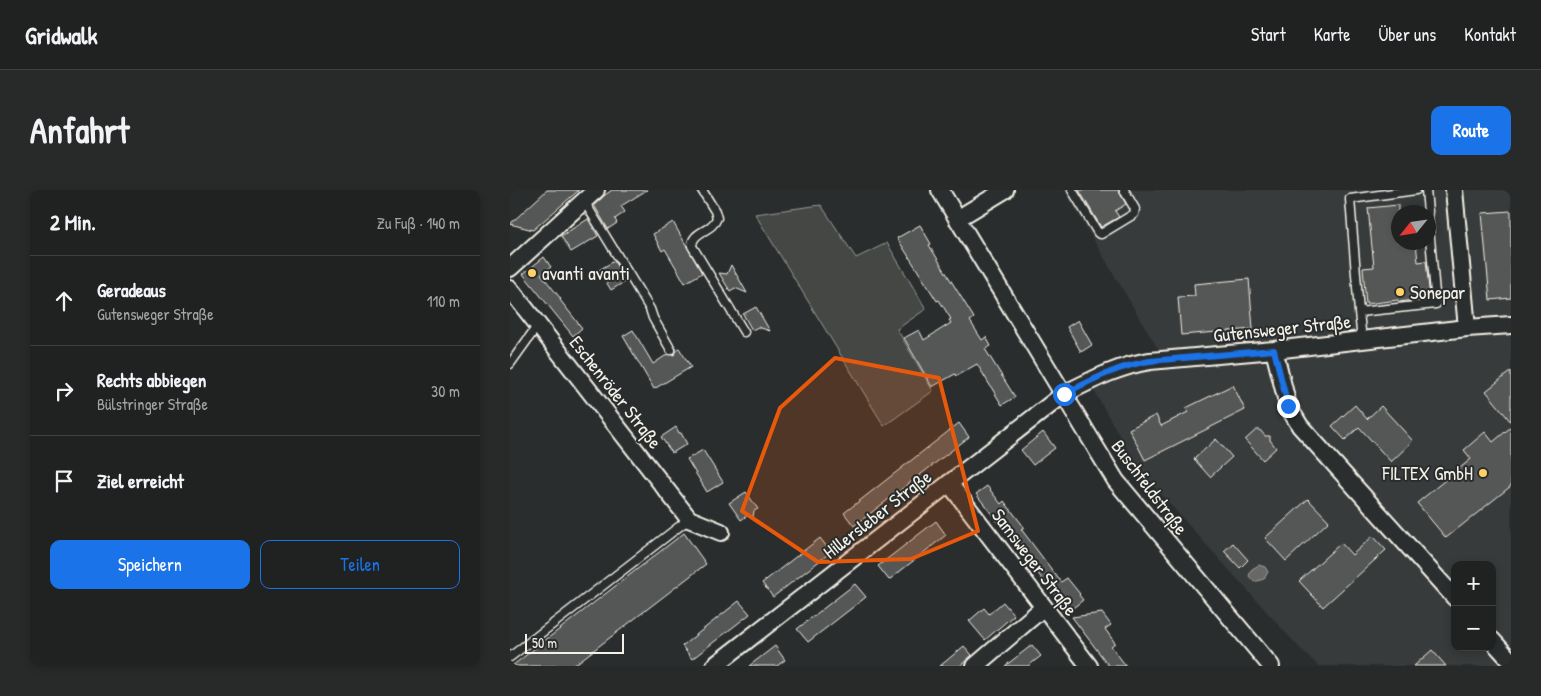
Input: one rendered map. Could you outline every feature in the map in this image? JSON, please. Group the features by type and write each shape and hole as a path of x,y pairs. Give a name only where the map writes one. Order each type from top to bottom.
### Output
{"street":[{"name":"Buschfeldstraße","path":"940,190 1116,481 1270,666"},
{"path":"957,219 1005,190"},
{"path":"1454,190 1467,328"},
{"path":"510,268 590,195"},
{"name":"Eschenröder Straße","path":"510,289 689,519 720,532"},
{"name":"Gutensweger Straße","path":"1064,394 1130,364 1511,324"},
{"path":"1274,350 1285,398 1294,419 1451,594"},
{"name":"Hillersleber Straße","path":"714,666 1064,394"},
{"name":"Samsweger Straße","path":"949,483 1089,666"},
{"path":"975,666 1044,607"},
{"path":"1496,644 1511,661"}],"lane":[{"path":"702,190 715,211 717,218 713,225 694,238 692,246 744,332"},
{"path":"1072,190 1098,233 1101,234 1134,214 1135,209 1124,190"},
{"path":"1362,340 1350,199 1416,190"},
{"path":"1426,190 1427,205"},
{"path":"590,195 671,350"},
{"path":"1359,312 1436,304 1431,250"},
{"path":"510,364 538,325"},
{"path":"510,657 689,519"}],"highlighted area":[{"path":"835,358 939,378 978,531 911,559 818,562 742,511 780,408"}],"shaded area":[{"path":"1064,190 1511,190 1511,666 1318,666 1294,642 1139,470 1093,389 1114,378 1134,371 1168,366"},
{"path":"821,205 856,258 887,243 926,309 897,329 933,391 884,426 755,214"},
{"path":"1259,565 1265,567 1268,572 1264,579 1254,582 1249,576 1252,569"}],"building":[{"path":"547,190 579,190 533,230 510,224"},
{"path":"612,190 647,190 621,206 625,212 615,219 617,223 608,229 594,205"},
{"path":"1079,190 1118,190 1126,204 1115,211 1119,217 1101,227"},
{"path":"1391,206 1391,250 1417,250 1418,262 1426,261 1430,298 1366,304 1363,268 1374,267 1368,208"},
{"path":"1511,211 1511,298 1490,300 1482,213"},
{"path":"588,219 598,236 571,252 561,236"},
{"path":"673,222 702,273 685,283 665,249 662,251 653,234"},
{"path":"920,225 931,244 929,245 974,318 970,321 982,340 986,337 991,346 985,349 1015,397 1002,405 977,364 932,387 904,338 919,330 924,340 951,323 949,320 951,319 939,300 937,301 897,238"},
{"path":"544,257 551,267 541,274 582,328 573,336 523,274"},
{"path":"614,261 626,281 611,290 599,270"},
{"path":"731,265 747,293 735,288 730,291 719,273 727,274"},
{"path":"1249,279 1253,329 1181,335 1178,297 1195,296 1194,284"},
{"path":"756,307 770,331 758,327 752,330 743,314"},
{"path":"1078,320 1092,345 1081,352 1067,327"},
{"path":"633,330 653,364 668,354 674,355 676,349 679,348 691,367 654,389 623,336"},
{"path":"1511,371 1511,422 1486,391"},
{"path":"1233,385 1245,410 1145,460 1129,429 1156,415 1161,426 1188,412 1186,408"},
{"path":"1355,405 1367,419 1381,406 1413,441 1391,462 1359,427 1345,440 1332,426"},
{"path":"959,423 969,437 854,526 844,513"},
{"path":"676,427 687,444 672,453 661,437"},
{"name":"FILTEX GmbH","path":"1511,427 1511,486 1446,538 1417,503 1471,459 1464,450 1485,432 1493,442"},
{"path":"1256,430 1260,430 1265,436 1270,436 1270,440 1276,448 1263,460 1245,440"},
{"path":"1043,432 1055,448 1033,465 1021,450"},
{"path":"1216,439 1232,457 1210,477 1194,459"},
{"path":"703,450 723,482 707,492 687,459"},
{"path":"987,486 1001,504 1004,501 1024,527 1021,529 1061,582 1067,578 1080,594 1083,600 1068,612 976,494"},
{"path":"746,492 758,509 754,511 753,517 748,515 741,520 729,503"},
{"path":"1308,499 1329,521 1286,561 1265,538"},
{"path":"936,521 946,535 889,580 878,566"},
{"path":"684,533 706,564 573,666 512,666"},
{"path":"1373,536 1386,550 1323,607 1299,581 1341,543 1352,555"},
{"path":"820,538 831,552 773,597 762,583"},
{"path":"1233,543 1248,560 1240,568 1224,551"},
{"path":"855,584 866,597 808,642 797,629"},
{"path":"739,601 750,614 692,659 682,646"},
{"path":"1003,602 1014,615 985,640 969,621 984,608 989,614"},
{"path":"1102,613 1111,625 1105,629 1115,643 1111,646 1126,666 1109,666 1072,617"},
{"path":"1032,645 1041,656 1028,666 1005,666"},
{"path":"775,646 785,660 777,666 749,666"},
{"path":"964,646 972,655 960,666 940,666"},
{"path":"1432,650 1446,666 1414,666"}],"place":[{"name":"avanti avanti","path":"532,273"},
{"name":"Sonepar","path":"1400,292"},
{"name":"FILTEX GmbH","path":"1483,473"}],"route":[{"path":"1064,394 1130,364 1274,350 1288,406"}]}
